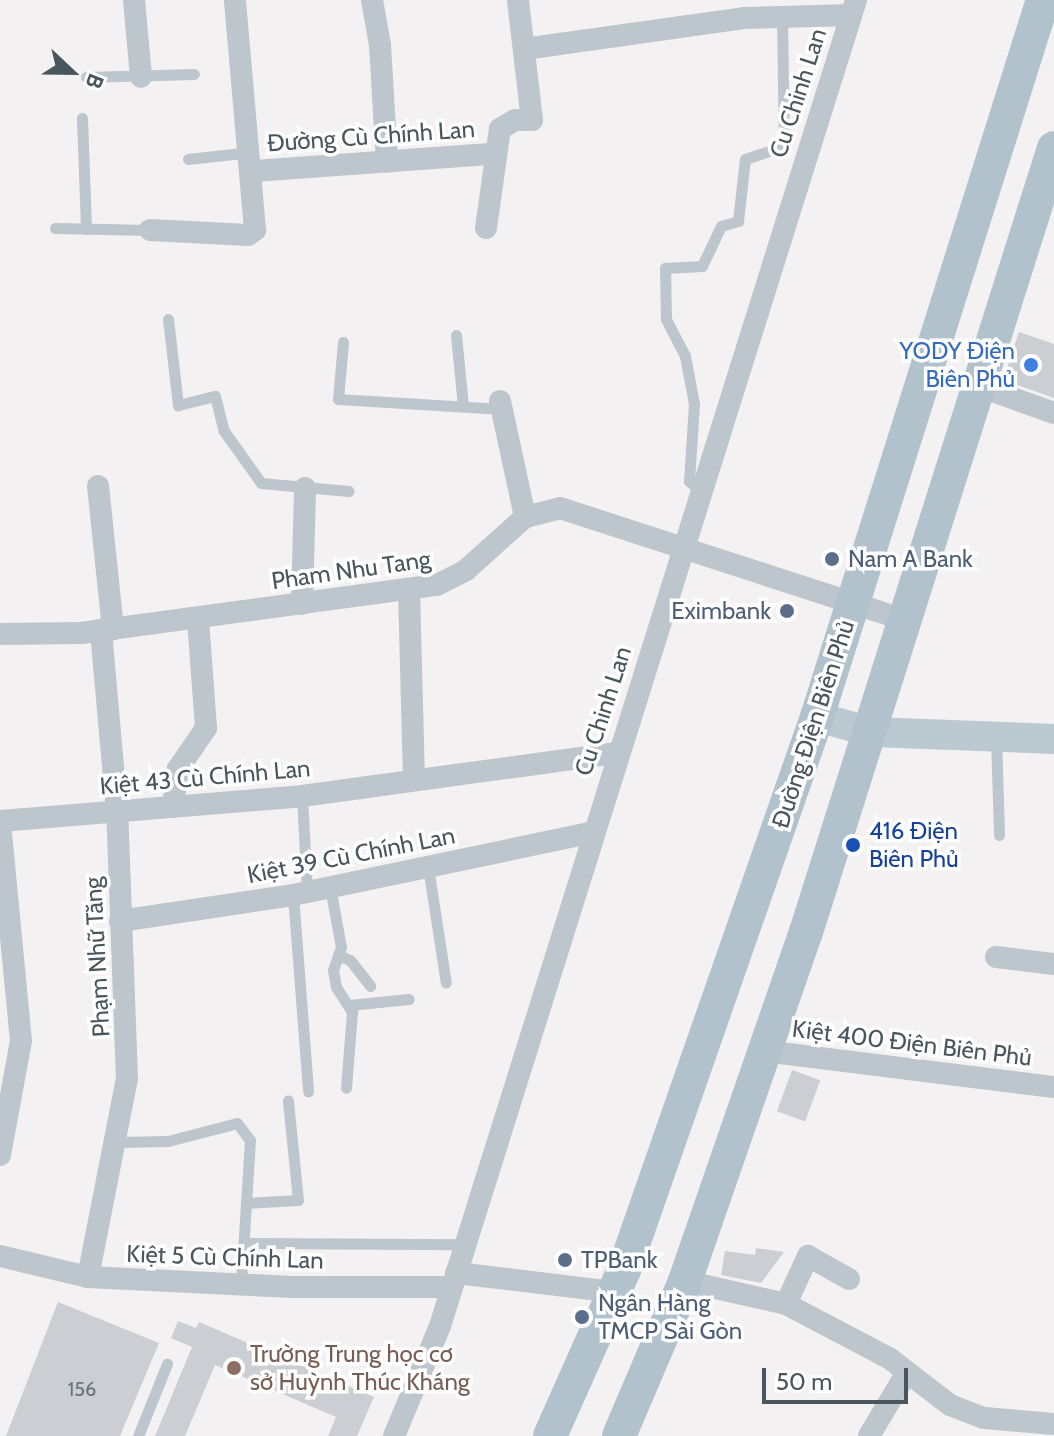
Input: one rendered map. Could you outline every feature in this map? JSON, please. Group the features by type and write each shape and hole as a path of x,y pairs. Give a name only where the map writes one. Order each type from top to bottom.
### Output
{"main road":[{"name":"Đường Điện Biên Phủ","path":"550,1436 616,1292 817,717 1043,0"},
{"path":"619,1436 685,1281 872,732 1054,148"},
{"path":"963,259 1016,275"}],"street":[{"path":"134,0 141,77"},
{"path":"150,230 252,235 252,162 235,0"},
{"path":"372,0 387,162"},
{"path":"518,0 524,49 853,7"},
{"name":"Cu Chinh Lan","path":"394,1436 454,1280 591,833 853,7"},
{"name":"Đường Cù Chính Lan","path":"486,228 493,154 500,129 515,120 532,120 524,49"},
{"name":"Đường Cù Chính Lan","path":"252,162 387,162 493,154"},
{"path":"981,387 1054,413"},
{"path":"501,405 525,517"},
{"name":"Phạm Nhữ Tăng","path":"88,1277 118,1142 127,1079 117,811 98,486"},
{"path":"302,604 305,488"},
{"name":"Pham Nhu Tang","path":"0,634 107,629 409,590 448,582 525,517 560,508 683,545 907,621"},
{"path":"409,590 414,778"},
{"path":"173,807 178,769 206,728 198,618"},
{"path":"817,717 872,732 1054,739"},
{"name":"Kiệt 43 Cù Chính Lan","path":"0,821 302,796 414,778 617,753"},
{"path":"0,821 21,1041 0,1155"},
{"name":"Kiệt 39 Cù Chính Lan","path":"120,921 300,893 591,833"},
{"path":"996,957 1054,964"},
{"name":"Kiệt 400 Điện Biên Phủ","path":"764,1051 1054,1087"},
{"name":"Kiệt 5 Cù Chính Lan","path":"0,1256 88,1277 241,1285 454,1280"},
{"path":"786,1304 808,1256 849,1279"},
{"path":"454,1280 616,1292"},
{"path":"685,1281 786,1304 889,1358 950,1405 984,1418 1054,1424"},
{"path":"874,1434 906,1374"}],"lane":[{"path":"700,491 689,481 694,404 685,356 666,319 665,268 702,266 721,226 738,221 745,159 784,146 782,16"},
{"path":"86,77 194,74"},
{"path":"82,118 86,229"},
{"path":"188,159 252,162"},
{"path":"55,228 150,230"},
{"path":"168,319 178,405 215,396 224,431 261,483 349,491"},
{"path":"456,335 463,406"},
{"path":"343,342 338,399 501,405"},
{"path":"996,737 999,835"},
{"path":"302,796 300,893 308,1091"},
{"path":"428,867 446,983"},
{"path":"330,887 341,947 336,987 349,1005 346,1088"},
{"path":"338,955 350,960 370,986"},
{"path":"349,1005 409,999"},
{"path":"247,1203 298,1200 288,1101"},
{"path":"118,1142 168,1141 237,1123 250,1140 241,1285"},
{"path":"244,1243 465,1244"},
{"path":"138,1436 167,1364"}],"building":[{"name":"YODY Điện Biên Phủ","path":"1019,332 1054,344 1054,398 1003,380"},
{"path":"792,1070 820,1080 805,1122 777,1111"},
{"path":"756,1248 784,1252 761,1283 721,1275 725,1251 755,1255"},
{"path":"58,1302 159,1343 120,1436 6,1436"},
{"path":"178,1321 196,1328 199,1322 374,1397 357,1436 328,1436 336,1417 215,1365 185,1436 155,1436 192,1347 171,1338"}],"place":[{"name":"YODY Điện Biên Phủ","path":"1031,365"},
{"name":"Nam A Bank","path":"832,559"},
{"name":"Eximbank","path":"787,611"},
{"name":"416 Điện Biên Phủ","path":"853,845"},
{"name":"TPBank","path":"565,1260"},
{"name":"Ngân Hàng TMCP Sài Gòn","path":"582,1317"},
{"name":"Trường Trung học cơ sở Huỳnh Thúc Kháng","path":"234,1368"}]}
